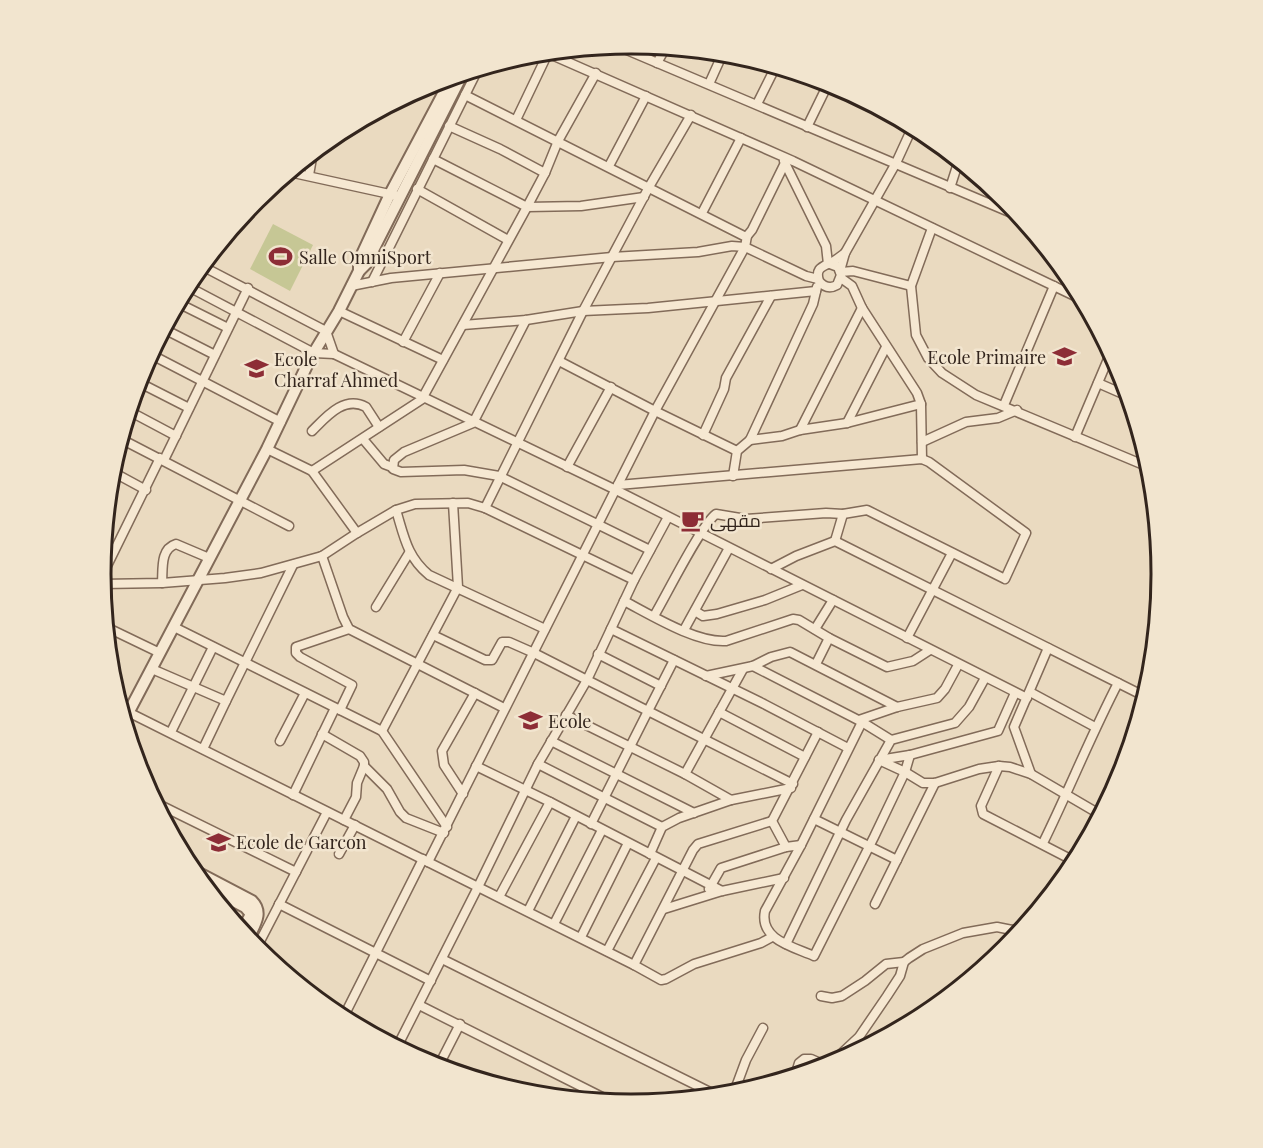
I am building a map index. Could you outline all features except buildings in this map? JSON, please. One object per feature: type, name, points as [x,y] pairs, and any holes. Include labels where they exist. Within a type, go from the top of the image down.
[{"type":"street","points":[[636,54],[1002,209]]},
{"type":"street","points":[[657,63],[662,55]]},
{"type":"street","points":[[560,59],[741,138],[784,161],[873,200],[1069,293]]},
{"type":"street","points":[[516,120],[542,62]]},
{"type":"street","points":[[709,84],[719,62]]},
{"type":"street","points":[[312,471],[423,397],[527,207],[545,173],[558,141],[596,73]]},
{"type":"street","points":[[757,104],[772,74]]},
{"type":"street","points":[[372,282],[473,79]]},
{"type":"street","points":[[129,708],[152,669],[267,449],[314,353],[359,271],[366,264],[395,195],[456,85]]},
{"type":"street","points":[[416,156],[444,90]]},
{"type":"street","points":[[807,127],[824,92]]},
{"type":"street","points":[[465,94],[747,236]]},
{"type":"street","points":[[609,166],[646,96]]},
{"type":"street","points":[[485,508],[583,311],[649,187],[691,115]]},
{"type":"street","points":[[449,126],[545,173]]},
{"type":"street","points":[[351,286],[440,273],[612,257],[698,252],[732,246],[745,247],[818,280],[825,287],[830,287],[837,285],[845,253],[896,163],[909,135]]},
{"type":"street","points":[[702,213],[741,138]]},
{"type":"street","points":[[433,159],[527,207],[580,206],[644,197]]},
{"type":"street","points":[[348,1009],[425,861],[445,830],[504,708],[655,411],[745,247],[747,236],[752,230],[784,161]]},
{"type":"street","points":[[784,161],[826,246],[829,264]]},
{"type":"street","points":[[309,175],[311,165]]},
{"type":"street","points":[[950,188],[956,168]]},
{"type":"street","points":[[300,174],[395,195]]},
{"type":"street","points":[[417,189],[508,240]]},
{"type":"street","points":[[932,228],[911,286],[916,335],[928,358],[942,373],[976,395],[1017,410],[1140,463]]},
{"type":"street","points":[[733,476],[737,451],[750,440],[813,304],[819,269],[845,253]]},
{"type":"street","points":[[829,264],[834,264],[852,286],[862,308],[886,347],[909,378],[921,404],[922,459]]},
{"type":"street","points":[[210,270],[326,331],[334,354]]},
{"type":"street","points":[[841,274],[853,271],[911,286]]},
{"type":"street","points":[[403,342],[440,273]]},
{"type":"street","points":[[1004,405],[1054,286]]},
{"type":"street","points":[[813,304],[830,287]]},
{"type":"street","points":[[112,556],[176,436],[248,288]]},
{"type":"street","points":[[196,290],[314,353],[334,354],[473,423],[617,488],[668,517],[958,665],[1015,693],[1028,695],[1095,727]]},
{"type":"street","points":[[463,325],[526,320],[583,311],[715,302],[816,291]]},
{"type":"street","points":[[703,435],[724,389],[726,378],[771,296]]},
{"type":"street","points":[[186,307],[228,328]]},
{"type":"street","points":[[800,430],[862,308]]},
{"type":"street","points":[[339,311],[442,360]]},
{"type":"street","points":[[392,467],[394,460],[404,452],[473,423],[526,320]]},
{"type":"street","points":[[171,333],[215,355]]},
{"type":"street","points":[[847,423],[886,347]]},
{"type":"street","points":[[159,358],[281,422]]},
{"type":"street","points":[[559,361],[737,451]]},
{"type":"street","points":[[1075,437],[1106,363]]},
{"type":"street","points":[[1098,383],[1118,392]]},
{"type":"street","points":[[147,386],[189,408]]},
{"type":"street","points":[[567,467],[611,387]]},
{"type":"street","points":[[312,431],[339,406],[354,404],[366,407],[379,428]]},
{"type":"street","points":[[750,440],[847,423],[921,404]]},
{"type":"street","points":[[921,442],[966,422],[998,418],[1017,410]]},
{"type":"street","points":[[137,415],[176,436]]},
{"type":"street","points":[[363,439],[384,464],[395,471],[464,470],[500,476],[650,550]]},
{"type":"street","points":[[128,443],[289,526]]},
{"type":"street","points":[[267,449],[312,471],[357,532]]},
{"type":"street","points":[[617,488],[922,459],[1026,533],[1005,579],[867,510],[843,514],[826,513],[746,519],[716,514],[654,616]]},
{"type":"street","points":[[121,476],[146,490]]},
{"type":"street","points":[[382,731],[458,587],[453,502]]},
{"type":"street","points":[[112,584],[162,583],[245,576],[293,565],[322,556],[357,532],[396,510],[415,504],[453,502],[485,508],[634,580]]},
{"type":"street","points":[[396,510],[409,553],[429,575],[545,629]]},
{"type":"street","points":[[836,541],[843,514]]},
{"type":"street","points":[[401,1039],[525,789],[550,741],[587,680],[634,580],[668,517]]},
{"type":"street","points":[[771,569],[796,556],[836,541],[1138,693]]},
{"type":"street","points":[[162,583],[164,555],[170,546],[176,544],[209,558]]},
{"type":"street","points":[[684,630],[729,548]]},
{"type":"street","points":[[376,607],[409,553]]},
{"type":"street","points":[[907,638],[952,553]]},
{"type":"street","points":[[322,556],[349,628],[504,708]]},
{"type":"street","points":[[203,749],[293,565]]},
{"type":"street","points":[[695,611],[703,616],[717,614],[780,595],[802,585]]},
{"type":"street","points":[[815,629],[832,600]]},
{"type":"street","points":[[624,601],[697,637],[716,642],[799,620],[887,667],[913,661],[930,650]]},
{"type":"street","points":[[174,627],[382,731],[445,830]]},
{"type":"street","points":[[293,795],[322,734],[352,685],[300,657],[296,653],[296,647],[349,628]]},
{"type":"street","points":[[611,629],[848,748]]},
{"type":"street","points":[[115,631],[160,653]]},
{"type":"street","points":[[433,635],[485,660],[492,660],[502,642],[509,642],[534,652],[705,738],[790,784]]},
{"type":"street","points":[[816,664],[829,638]]},
{"type":"street","points":[[171,732],[213,647]]},
{"type":"street","points":[[1030,774],[1014,727],[1048,648]]},
{"type":"street","points":[[706,676],[743,669],[790,652],[897,707]]},
{"type":"street","points":[[598,654],[661,686]]},
{"type":"street","points":[[591,824],[674,660]]},
{"type":"street","points":[[910,755],[905,772],[814,956],[772,937],[763,917],[765,911],[814,819],[860,721],[897,707],[937,699],[958,665]]},
{"type":"street","points":[[753,666],[860,721],[891,740]]},
{"type":"street","points":[[152,669],[226,701]]},
{"type":"street","points":[[686,774],[743,669]]},
{"type":"street","points":[[786,944],[841,832],[891,740],[955,723],[969,707],[985,678]]},
{"type":"street","points":[[1042,843],[1066,795],[1095,727],[1118,683]]},
{"type":"street","points":[[280,741],[305,693]]},
{"type":"street","points":[[463,794],[444,765],[442,750],[475,693]]},
{"type":"street","points":[[998,731],[1015,693]]},
{"type":"street","points":[[719,712],[805,757]]},
{"type":"street","points":[[566,715],[686,774],[731,800]]},
{"type":"street","points":[[131,716],[171,732],[581,937],[661,980],[694,964],[744,949],[772,937]]},
{"type":"street","points":[[879,760],[910,755],[1014,727]]},
{"type":"street","points":[[634,965],[693,850],[698,844],[772,820],[818,732]]},
{"type":"street","points":[[322,734],[360,756],[364,766],[387,789],[406,818],[445,830]]},
{"type":"street","points":[[550,741],[694,813]]},
{"type":"street","points":[[879,760],[905,772],[919,782],[935,783],[958,775],[999,766],[1010,767],[1030,774],[1094,811]]},
{"type":"street","points":[[538,765],[662,827]]},
{"type":"street","points":[[344,820],[356,797],[357,783],[364,766]]},
{"type":"street","points":[[476,766],[722,891]]},
{"type":"street","points":[[999,766],[981,806],[982,812],[986,817],[1068,857]]},
{"type":"street","points":[[875,904],[935,783]]},
{"type":"street","points":[[607,951],[653,856],[662,827],[731,800],[790,784]]},
{"type":"street","points":[[499,897],[550,802]]},
{"type":"street","points":[[167,807],[296,872]]},
{"type":"street","points":[[261,939],[327,812]]},
{"type":"street","points":[[528,911],[576,816]]},
{"type":"street","points":[[814,819],[897,860]]},
{"type":"street","points":[[772,820],[786,847]]},
{"type":"street","points":[[339,854],[355,825]]},
{"type":"street","points":[[554,924],[602,830]]},
{"type":"street","points":[[581,937],[628,843]]},
{"type":"street","points":[[706,896],[721,868],[786,847],[801,845]]},
{"type":"street","points":[[664,909],[722,891],[784,878]]},
{"type":"street","points":[[211,879],[252,901],[259,910],[247,924]]},
{"type":"street","points":[[223,895],[255,914]]},
{"type":"street","points":[[279,904],[431,981]]},
{"type":"street","points":[[251,928],[255,914]]},
{"type":"street","points":[[821,996],[831,998],[842,996],[886,964],[904,962],[923,949],[963,933],[997,927],[1010,930]]},
{"type":"street","points":[[442,958],[704,1089]]},
{"type":"street","points":[[850,1045],[859,1037],[900,976],[904,962]]},
{"type":"street","points":[[419,1005],[589,1092]]},
{"type":"street","points":[[443,1058],[460,1024]]},
{"type":"street","points":[[737,1083],[746,1060],[764,1028]]},
{"type":"street","points":[[798,1066],[804,1059],[814,1060]]},
{"type":"green space","name":"Salle OmniSport","points":[[273,224],[313,245],[290,291],[250,269]]},
{"type":"place","name":"Salle OmniSport","points":[[281,257]]},
{"type":"place","name":"Ecole Primaire","points":[[1064,357]]},
{"type":"place","name":"Ecole Charraf Ahmed","points":[[256,369]]},
{"type":"place","name":"مقهى","points":[[692,520]]},
{"type":"place","name":"Ecole","points":[[530,721]]},
{"type":"place","name":"Ecole de Garcon","points":[[218,842]]}]
